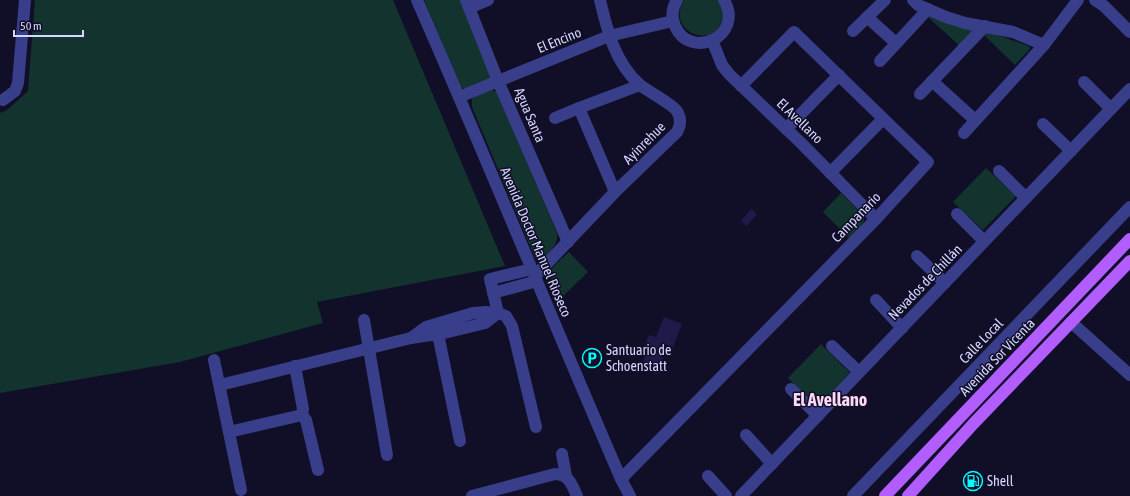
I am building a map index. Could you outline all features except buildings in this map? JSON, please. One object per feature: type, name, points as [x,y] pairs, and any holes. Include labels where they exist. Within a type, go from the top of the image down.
[{"type":"main road","name":"Avenida Sor Vicenta","points":[[885,496],[1130,239]]},
{"type":"main road","name":"Avenida Sor Vicenta","points":[[908,496],[974,423],[1130,261]]},
{"type":"street","points":[[1,98],[15,91],[18,82],[25,0]]},
{"type":"street","name":"Avenida Doctor Manuel Rioseco","points":[[417,0],[460,97],[560,338],[621,479],[630,496]]},
{"type":"street","points":[[468,4],[488,0]]},
{"type":"street","name":"Ayinrehue","points":[[535,275],[615,192],[677,132],[679,128],[680,119],[677,111],[640,85],[629,74],[618,56],[609,36],[600,0]]},
{"type":"street","points":[[677,0],[672,13],[673,21],[677,30],[682,36],[690,41],[699,43],[708,42],[717,38],[724,31],[728,22],[728,2]]},
{"type":"street","points":[[853,31],[885,0]]},
{"type":"street","points":[[912,0],[918,5],[965,23],[1014,32],[1044,45]]},
{"type":"street","points":[[964,133],[1044,45],[1078,0]]},
{"type":"street","points":[[1095,0],[1104,6],[1130,32]]},
{"type":"street","name":"Agua Santa","points":[[468,4],[498,81],[568,242]]},
{"type":"street","points":[[880,61],[928,9]]},
{"type":"street","points":[[867,17],[896,43]]},
{"type":"street","name":"El Encino","points":[[460,97],[609,36],[673,21]]},
{"type":"street","points":[[920,94],[985,26]]},
{"type":"street","name":"Campanario","points":[[621,479],[876,219],[928,162],[794,32],[741,86]]},
{"type":"street","name":"El Avellano","points":[[712,40],[722,65],[729,74],[876,219]]},
{"type":"street","points":[[786,129],[839,75]]},
{"type":"street","points":[[932,81],[975,120]]},
{"type":"street","points":[[1084,82],[1111,109]]},
{"type":"street","points":[[555,118],[640,85]]},
{"type":"street","name":"Nevados de Chillán","points":[[741,496],[1130,89]]},
{"type":"street","points":[[579,108],[615,192]]},
{"type":"street","points":[[830,173],[884,119]]},
{"type":"street","points":[[1043,124],[1071,152]]},
{"type":"street","points":[[999,171],[1026,198]]},
{"type":"street","name":"Calle Local","points":[[853,496],[1130,207]]},
{"type":"street","points":[[957,214],[984,241]]},
{"type":"street","points":[[917,256],[944,284]]},
{"type":"street","points":[[498,314],[490,279],[535,275]]},
{"type":"street","points":[[876,300],[902,328]]},
{"type":"street","points":[[411,338],[426,327],[473,314],[486,312],[506,316],[512,326],[536,427]]},
{"type":"street","points":[[220,384],[411,338],[438,334],[485,323],[498,314]]},
{"type":"street","points":[[364,320],[388,455]]},
{"type":"street","points":[[1072,322],[1130,375]]},
{"type":"street","points":[[438,334],[460,441]]},
{"type":"street","points":[[832,346],[859,372]]},
{"type":"street","points":[[214,360],[241,490]]},
{"type":"street","points":[[295,366],[303,409],[302,415],[306,420],[318,470]]},
{"type":"street","points":[[790,389],[818,416]]},
{"type":"street","points":[[229,432],[302,415]]},
{"type":"street","points":[[746,435],[772,464]]},
{"type":"street","points":[[562,454],[566,476],[570,480],[577,496]]},
{"type":"street","points":[[472,496],[556,474],[566,476]]},
{"type":"street","points":[[708,476],[726,496]]},
{"type":"green space","points":[[35,0],[393,0],[505,266],[317,302],[323,323],[180,362],[0,393],[0,113],[7,110],[28,91]]},
{"type":"green space","points":[[424,0],[460,0],[490,74],[490,79],[464,89],[461,87]]},
{"type":"green space","points":[[684,0],[718,0],[722,7],[723,15],[717,29],[710,34],[701,35],[692,33],[685,28],[681,21],[680,11]]},
{"type":"green space","points":[[930,15],[974,30],[961,47],[928,17]]},
{"type":"green space","points":[[986,33],[992,33],[1029,46],[1030,49],[1015,65],[984,35]]},
{"type":"green space","points":[[492,90],[497,92],[557,233],[557,240],[552,250],[544,260],[535,258],[472,107],[473,97]]},
{"type":"green space","points":[[986,168],[1016,196],[983,230],[953,202]]},
{"type":"green space","points":[[841,193],[864,216],[862,226],[850,239],[823,212]]},
{"type":"green space","points":[[569,252],[588,272],[561,298],[552,282],[550,273],[556,264]]},
{"type":"green space","points":[[821,344],[850,373],[818,407],[788,378]]},
{"type":"place","name":"Santuario de Schoenstatt","points":[[592,358]]},
{"type":"place","name":"Shell","points":[[973,481]]},
{"type":"district","name":"El Avellano","points":[[830,399]]}]
